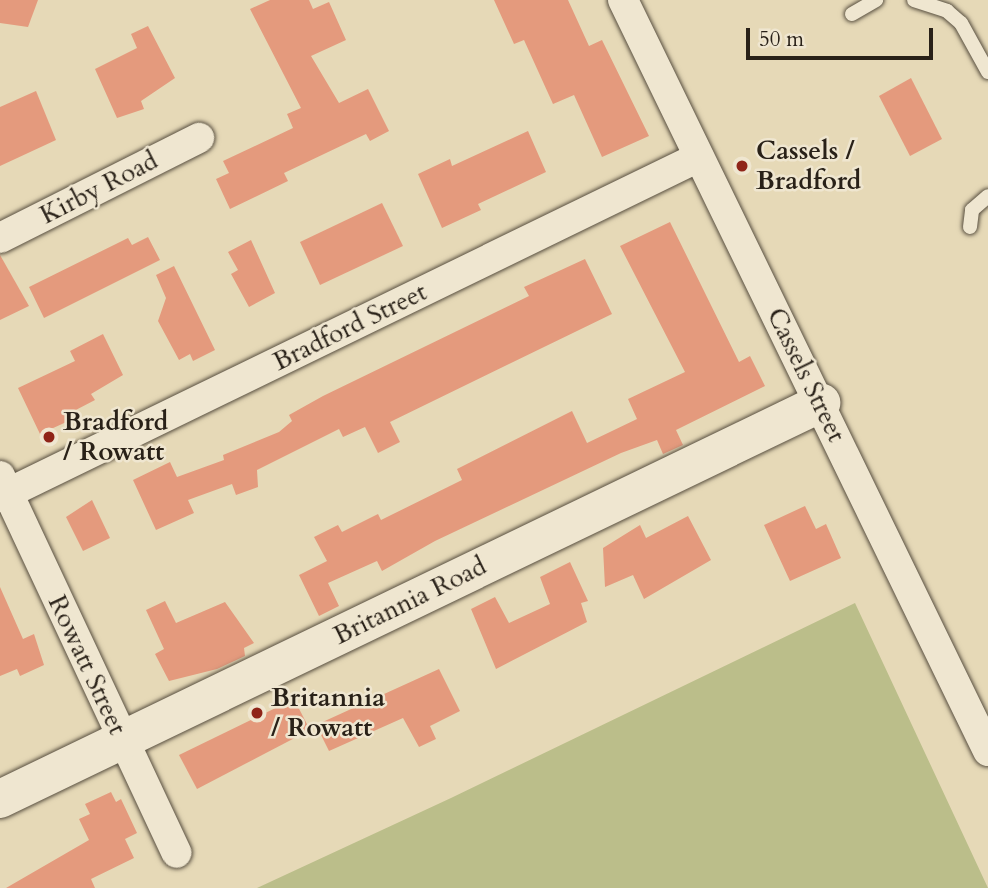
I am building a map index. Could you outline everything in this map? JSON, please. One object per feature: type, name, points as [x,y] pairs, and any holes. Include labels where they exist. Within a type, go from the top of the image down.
[{"type":"street","name":"Cassels Street","points":[[623,0],[988,751]]},
{"type":"street","name":"Kirby Road","points":[[0,237],[199,138]]},
{"type":"street","name":"Bradford Street","points":[[3,489],[699,157]]},
{"type":"street","name":"Britannia Road","points":[[0,799],[821,403]]},
{"type":"street","name":"Rowatt Street","points":[[3,489],[177,853]]},
{"type":"lane","points":[[852,14],[876,0]]},
{"type":"lane","points":[[914,0],[947,11],[961,23],[988,72]]},
{"type":"lane","points":[[970,227],[972,210],[988,196]]},
{"type":"green space","points":[[855,603],[988,888],[257,888],[451,798]]},
{"type":"building","points":[[0,0],[38,0],[28,27],[0,23]]},
{"type":"building","points":[[270,0],[309,0],[313,9],[329,2],[346,40],[311,56],[339,103],[368,89],[389,131],[370,141],[366,134],[284,173],[288,181],[230,209],[216,179],[229,173],[223,161],[293,128],[287,114],[301,108],[250,9]]},
{"type":"building","points":[[494,0],[568,0],[589,46],[602,40],[649,136],[602,157],[574,95],[553,104],[524,40],[514,44]]},
{"type":"building","points":[[148,26],[175,78],[141,101],[144,109],[117,118],[95,69],[137,48],[131,34]]},
{"type":"building","points":[[911,78],[942,139],[910,156],[879,96]]},
{"type":"building","points":[[36,91],[56,140],[0,166],[0,107]]},
{"type":"building","points":[[528,131],[546,172],[478,204],[481,210],[442,228],[418,174],[450,159],[452,166]]},
{"type":"building","points":[[382,203],[403,246],[320,285],[300,242]]},
{"type":"building","points":[[670,222],[739,362],[750,356],[765,386],[676,430],[683,445],[663,454],[657,440],[621,453],[435,541],[382,571],[377,561],[328,583],[339,606],[319,616],[299,575],[327,561],[314,537],[338,525],[342,532],[378,514],[381,520],[462,480],[457,469],[572,411],[587,443],[637,419],[628,399],[685,372],[620,246]]},
{"type":"building","points":[[148,237],[160,260],[44,318],[29,287],[128,238],[132,245]]},
{"type":"building","points":[[251,240],[275,293],[249,307],[231,274],[238,270],[228,252]]},
{"type":"building","points":[[0,255],[29,306],[0,320]]},
{"type":"building","points":[[585,259],[612,314],[390,422],[400,442],[378,453],[365,427],[343,437],[339,429],[257,470],[258,487],[236,495],[232,484],[188,500],[194,513],[156,530],[133,480],[170,462],[177,477],[224,460],[223,455],[279,432],[292,421],[289,415],[323,396],[529,296],[524,287]]},
{"type":"building","points":[[174,266],[215,350],[193,361],[190,354],[179,360],[158,321],[166,298],[156,275]]},
{"type":"building","points":[[103,334],[123,375],[91,394],[95,400],[70,413],[73,419],[40,434],[18,388],[75,361],[70,351]]},
{"type":"building","points":[[92,500],[110,538],[83,551],[66,517]]},
{"type":"building","points":[[805,506],[816,529],[826,524],[841,558],[790,581],[764,525]]},
{"type":"building","points":[[688,516],[711,560],[644,599],[633,575],[605,587],[603,548],[640,525],[646,538]]},
{"type":"building","points":[[570,562],[588,601],[581,603],[587,622],[496,669],[471,609],[495,597],[509,623],[550,604],[540,577]]},
{"type":"building","points":[[0,587],[23,639],[34,634],[44,665],[20,676],[17,669],[0,676]]},
{"type":"building","points":[[165,601],[176,623],[225,602],[254,643],[244,648],[245,656],[217,669],[169,681],[155,654],[164,649],[146,610]]},
{"type":"building","points":[[439,669],[460,711],[430,726],[436,739],[419,747],[403,718],[329,751],[316,725]]},
{"type":"building","points":[[294,699],[310,730],[197,789],[179,755]]},
{"type":"building","points":[[111,792],[116,802],[121,799],[137,833],[125,839],[134,858],[91,879],[95,888],[6,888],[89,840],[79,819],[90,814],[85,804]]},
{"type":"place","name":"Cassels / Bradford","points":[[742,166]]},
{"type":"place","name":"Bradford / Rowatt","points":[[49,437]]},
{"type":"place","name":"Britannia / Rowatt","points":[[257,713]]}]
